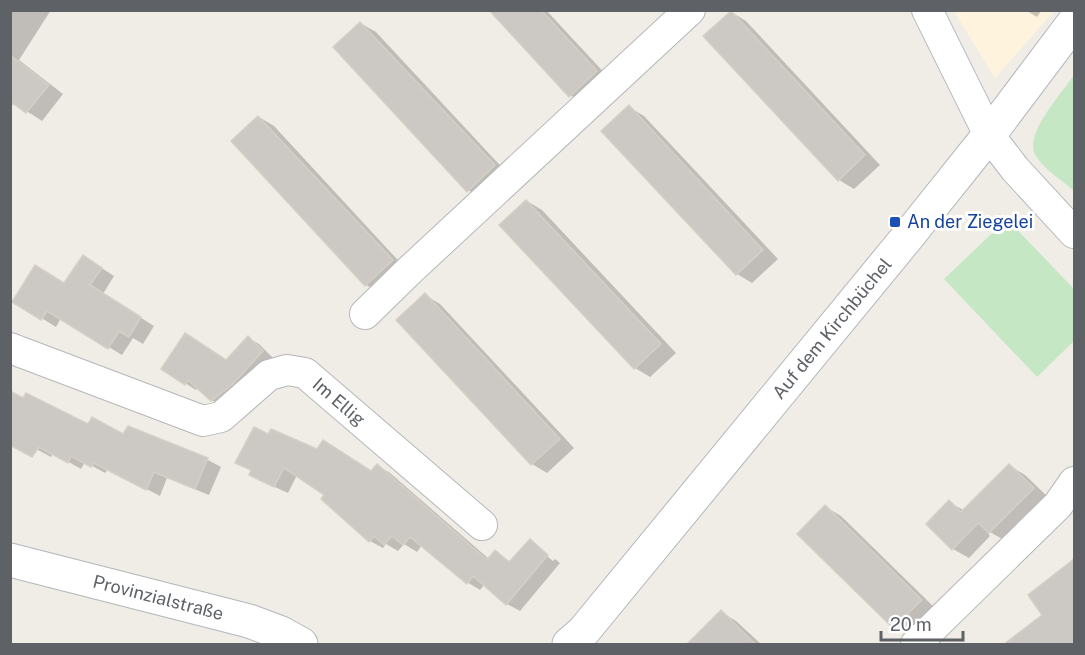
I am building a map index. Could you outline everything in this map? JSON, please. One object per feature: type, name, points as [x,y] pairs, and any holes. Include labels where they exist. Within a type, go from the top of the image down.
[{"type":"street","points":[[365,315],[409,271],[690,10]]},
{"type":"street","points":[[927,10],[989,135],[1015,169],[1074,233]]},
{"type":"street","name":"Auf dem Kirchbüchel","points":[[576,640],[989,135],[1074,22]]},
{"type":"street","name":"Im Ellig","points":[[10,348],[203,420],[221,417],[269,375],[287,370],[305,374],[482,525]]},
{"type":"street","points":[[916,645],[1058,505],[1074,484]]},
{"type":"street","name":"Provinzialstraße","points":[[10,560],[249,621],[281,633],[302,645]]},
{"type":"shaded area","points":[[954,11],[1054,11],[995,78]]},
{"type":"green space","points":[[1074,75],[1074,191],[1044,166],[1033,148],[1034,137],[1045,115]]},
{"type":"green space","points":[[1007,219],[1074,289],[1074,341],[1037,377],[944,279]]},
{"type":"building","points":[[489,10],[541,10],[597,71],[569,97]]},
{"type":"building","points":[[731,11],[865,155],[838,181],[703,36]]},
{"type":"building","points":[[360,22],[495,165],[467,192],[333,47]]},
{"type":"building","points":[[10,55],[49,85],[26,113],[10,101]]},
{"type":"building","points":[[629,105],[763,250],[736,275],[601,131]]},
{"type":"building","points":[[258,116],[393,260],[365,286],[231,141]]},
{"type":"building","points":[[526,200],[661,344],[634,369],[499,225]]},
{"type":"building","points":[[83,255],[102,268],[90,285],[141,317],[129,337],[119,331],[108,349],[47,311],[41,320],[12,302],[35,265],[64,283]]},
{"type":"building","points":[[425,293],[560,439],[531,465],[396,320]]},
{"type":"building","points":[[185,333],[226,360],[248,336],[263,351],[233,384],[211,401],[188,380],[185,385],[161,369]]},
{"type":"building","points":[[10,391],[23,398],[26,393],[88,424],[92,417],[123,434],[128,426],[208,458],[195,489],[154,472],[146,490],[94,463],[91,467],[71,456],[68,463],[39,447],[32,457],[10,445]]},
{"type":"building","points":[[254,427],[268,434],[271,429],[317,449],[323,440],[371,471],[377,464],[487,560],[495,550],[509,562],[530,539],[548,555],[506,605],[473,576],[467,584],[410,537],[403,545],[392,536],[384,545],[374,536],[369,542],[321,499],[324,495],[284,468],[274,487],[249,475],[251,470],[235,463]]},
{"type":"building","points":[[1009,464],[1034,488],[989,533],[978,523],[952,550],[926,524],[949,500],[961,512]]},
{"type":"building","points":[[825,505],[922,600],[893,628],[797,534]]},
{"type":"building","points":[[1074,559],[1074,645],[1003,645],[1042,615],[1028,595]]},
{"type":"building","points":[[721,610],[756,645],[686,645]]},
{"type":"place","name":"An der Ziegelei","points":[[895,222]]}]
